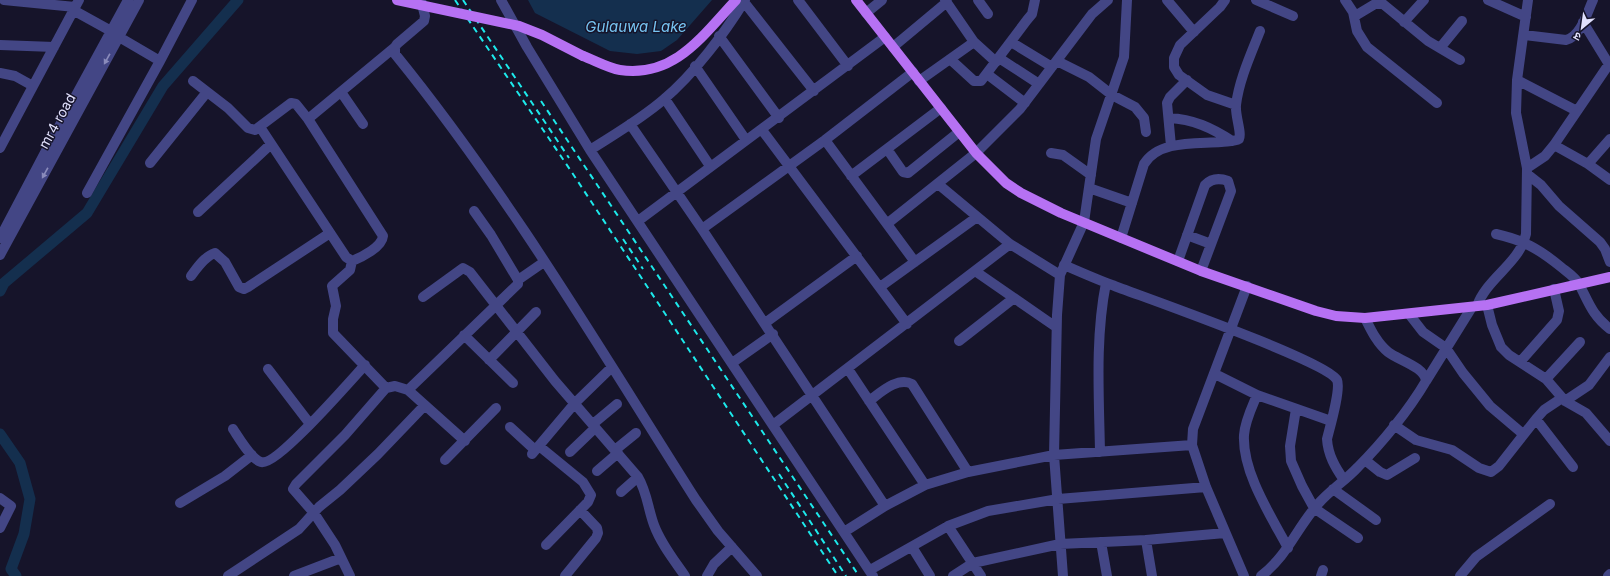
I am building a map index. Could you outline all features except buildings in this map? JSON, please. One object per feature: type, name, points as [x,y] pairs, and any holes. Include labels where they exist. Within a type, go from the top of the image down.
[{"type":"main road","points":[[397,0],[519,26],[542,35],[583,56],[619,70],[645,71],[678,58],[694,46],[742,1]]},
{"type":"main road","points":[[856,0],[976,154],[1006,183],[1020,193],[1084,222],[1201,271],[1316,311],[1336,316],[1365,318],[1479,306],[1610,277]]},
{"type":"street","points":[[4,0],[76,6],[115,34],[160,61]]},
{"type":"street","name":"mr4 road","points":[[0,255],[115,34],[128,0]]},
{"type":"street","name":"mr4 road","points":[[0,238],[50,143],[115,34],[139,0]]},
{"type":"street","points":[[87,193],[192,0]]},
{"type":"street","points":[[308,119],[424,21],[425,16],[421,0]]},
{"type":"street","points":[[501,0],[527,47],[590,150],[871,573],[948,526],[988,511],[1058,499],[1206,487]]},
{"type":"street","points":[[798,0],[848,66]]},
{"type":"street","points":[[866,13],[882,0]]},
{"type":"street","points":[[978,0],[988,14]]},
{"type":"street","points":[[950,59],[974,81],[981,81],[1032,14],[1035,0]]},
{"type":"street","points":[[888,223],[976,154],[1025,103],[1092,14],[1108,0]]},
{"type":"street","points":[[1063,576],[1054,455],[1056,327],[1062,270],[1084,222],[1100,123],[1112,95],[1124,57],[1127,0]]},
{"type":"street","points":[[1167,0],[1194,32]]},
{"type":"street","points":[[1225,0],[1220,7],[1180,45],[1174,58],[1175,70],[1214,98],[1236,105]]},
{"type":"street","points":[[1256,0],[1293,16]]},
{"type":"street","points":[[1344,0],[1355,16],[1357,31],[1367,47],[1437,103]]},
{"type":"street","points":[[1404,22],[1424,0]]},
{"type":"street","points":[[1488,0],[1526,17]]},
{"type":"street","points":[[1261,576],[1276,564],[1314,508],[1365,460],[1394,425],[1426,381],[1446,348],[1479,306],[1482,294],[1524,242],[1527,213],[1527,171],[1516,113],[1517,80],[1528,0]]},
{"type":"street","points":[[1524,35],[1566,40],[1573,37],[1583,22],[1593,0]]},
{"type":"street","points":[[590,150],[665,99],[695,66],[719,36],[742,1],[814,91]]},
{"type":"street","points":[[893,47],[946,1],[974,42],[998,60],[1039,84]]},
{"type":"street","points":[[1355,16],[1379,3],[1440,48],[1460,60]]},
{"type":"street","points":[[0,148],[76,6]]},
{"type":"street","points":[[1440,48],[1462,21]]},
{"type":"street","points":[[1527,171],[1545,156],[1554,145],[1609,65],[1595,39],[1583,22]]},
{"type":"street","points":[[1121,238],[1144,164],[1149,156],[1155,151],[1172,146],[1232,141],[1239,139],[1240,136],[1236,118],[1236,105],[1251,54],[1260,31]]},
{"type":"street","points":[[719,36],[779,118]]},
{"type":"street","points":[[638,221],[710,166],[779,118],[885,37]]},
{"type":"street","points":[[919,81],[974,42]]},
{"type":"street","points":[[1011,42],[1054,64],[1089,77],[1112,95],[1135,107],[1141,112],[1144,118],[1146,132]]},
{"type":"street","points":[[0,45],[54,47]]},
{"type":"street","points":[[395,46],[395,54],[470,152],[544,262],[696,500],[732,547],[757,576]]},
{"type":"street","points":[[695,66],[746,140]]},
{"type":"street","points":[[702,229],[789,164],[825,140],[913,72]]},
{"type":"street","points":[[0,73],[15,76],[33,86]]},
{"type":"street","points":[[987,74],[1025,103]]},
{"type":"street","points":[[1172,146],[1167,103],[1170,97],[1187,80]]},
{"type":"street","points":[[1517,80],[1577,111]]},
{"type":"street","points":[[192,81],[228,108],[251,130],[260,127],[290,103],[296,104],[308,119],[383,236],[381,242],[377,246],[352,261],[350,270],[332,286],[336,306],[333,319],[333,333],[386,388]]},
{"type":"street","points":[[150,163],[207,92]]},
{"type":"street","points":[[341,92],[363,124]]},
{"type":"street","points":[[665,99],[710,166]]},
{"type":"street","points":[[851,176],[941,108]]},
{"type":"street","points":[[1169,118],[1183,119],[1208,127],[1232,141]]},
{"type":"street","points":[[630,124],[773,334],[885,506]]},
{"type":"street","points":[[260,127],[346,257],[352,261]]},
{"type":"street","points":[[762,130],[789,164],[907,324]]},
{"type":"street","points":[[887,149],[903,172],[908,173],[959,132]]},
{"type":"street","points":[[1588,164],[1610,139]]},
{"type":"street","points":[[825,140],[888,223],[915,262]]},
{"type":"street","points":[[198,212],[271,144]]},
{"type":"street","points":[[1554,145],[1588,164],[1610,180]]},
{"type":"street","points":[[1051,153],[1063,155],[1091,175]]},
{"type":"street","points":[[1527,171],[1559,206],[1600,242],[1606,249],[1610,262]]},
{"type":"street","points":[[1178,261],[1205,185],[1213,180],[1223,179],[1228,181],[1231,186],[1231,191],[1201,271]]},
{"type":"street","points":[[938,184],[1010,244],[1062,270],[1106,283],[1231,330],[1306,360],[1334,376],[1338,386],[1327,439],[1328,447],[1336,468],[1344,480]]},
{"type":"street","points":[[1089,188],[1132,203]]},
{"type":"street","points":[[408,390],[496,304],[517,286],[518,280],[474,211]]},
{"type":"street","points":[[880,287],[977,217]]},
{"type":"street","points":[[191,276],[211,254],[215,253],[225,262],[239,287],[244,289],[330,233]]},
{"type":"street","points":[[1496,234],[1524,242],[1543,252],[1572,276],[1579,284],[1590,308],[1610,329]]},
{"type":"street","points":[[1187,235],[1211,244]]},
{"type":"street","points":[[773,425],[814,396],[1010,244]]},
{"type":"street","points":[[765,323],[857,256]]},
{"type":"street","points":[[518,280],[544,262]]},
{"type":"street","points":[[423,297],[463,268],[470,272],[574,404],[638,477],[645,491],[655,527],[663,544],[685,576]]},
{"type":"street","points":[[975,271],[1056,327]]},
{"type":"street","points":[[1100,452],[1100,331],[1102,302],[1106,283]]},
{"type":"street","points":[[1241,576],[1206,487],[1192,445],[1193,430],[1247,286]]},
{"type":"street","points":[[1520,362],[1557,320],[1559,311],[1554,289]]},
{"type":"street","points":[[959,341],[1014,298]]},
{"type":"street","points":[[1479,306],[1492,325],[1501,347],[1520,362],[1546,379],[1564,400],[1586,413],[1610,441]]},
{"type":"street","points":[[489,360],[536,312]]},
{"type":"street","points":[[1409,314],[1423,332],[1446,348],[1486,402],[1523,434]]},
{"type":"street","points":[[1365,318],[1375,336],[1388,352],[1419,369],[1424,373],[1426,381]]},
{"type":"street","points":[[732,363],[773,334]]},
{"type":"street","points":[[464,335],[513,383]]},
{"type":"street","points":[[1546,379],[1580,342]]},
{"type":"street","points":[[1394,425],[1416,440],[1452,450],[1487,472],[1495,470],[1544,410],[1589,385],[1610,357]]},
{"type":"street","points":[[233,430],[259,462],[269,461],[310,424],[365,365]]},
{"type":"street","points":[[535,450],[574,404],[612,368]]},
{"type":"street","points":[[268,369],[310,424]]},
{"type":"street","points":[[848,369],[925,485]]},
{"type":"street","points":[[1215,374],[1257,395],[1331,421]]},
{"type":"street","points":[[869,401],[897,383],[908,381],[912,384],[968,472]]},
{"type":"street","points":[[350,576],[314,513],[294,492],[294,487],[345,435],[386,388],[395,386],[408,390],[465,440]]},
{"type":"street","points":[[1257,395],[1246,422],[1244,449],[1260,495],[1288,548]]},
{"type":"street","points":[[570,452],[616,404]]},
{"type":"street","points":[[228,576],[299,529],[314,513],[378,454],[425,406]]},
{"type":"street","points":[[445,460],[496,408]]},
{"type":"street","points":[[1296,409],[1290,446],[1291,460],[1314,508],[1358,538]]},
{"type":"street","points":[[1536,419],[1573,467]]},
{"type":"street","points":[[510,427],[535,450],[583,482],[589,490],[590,499],[546,545]]},
{"type":"street","points":[[597,471],[636,433]]},
{"type":"street","points":[[844,532],[885,506],[925,485],[968,472],[1054,455],[1192,445]]},
{"type":"street","points":[[180,503],[225,476],[252,455]]},
{"type":"street","points":[[1365,460],[1380,472],[1387,475],[1415,458]]},
{"type":"street","points":[[621,492],[638,477]]},
{"type":"street","points":[[1333,489],[1376,520]]},
{"type":"street","points":[[0,498],[11,506],[0,528]]},
{"type":"street","points":[[1460,576],[1476,556],[1550,504]]},
{"type":"street","points":[[565,576],[596,538],[598,532],[580,510]]},
{"type":"street","points":[[948,526],[981,576]]},
{"type":"street","points":[[953,576],[973,563],[1060,544],[1146,540],[1225,533]]},
{"type":"street","points":[[1146,540],[1152,576]]},
{"type":"street","points":[[1101,542],[1107,576]]},
{"type":"street","points":[[707,576],[714,564],[732,547]]},
{"type":"street","points":[[912,547],[930,576]]},
{"type":"street","points":[[294,576],[341,558]]},
{"type":"water","name":"Gulauwa Lake","points":[[528,0],[712,0],[677,40],[661,51],[637,54],[610,51],[535,13]]},
{"type":"waterway","points":[[0,291],[4,283],[87,213],[163,86],[238,0]]},
{"type":"waterway","points":[[0,434],[20,463],[30,499],[24,534],[11,569],[16,576]]},
{"type":"railway","points":[[455,0],[571,171],[838,576]]},
{"type":"railway","points":[[463,0],[569,158]]},
{"type":"railway","points":[[541,101],[859,576]]},
{"type":"railway","points":[[623,239],[643,269]]},
{"type":"railway","points":[[779,474],[846,576]]}]
